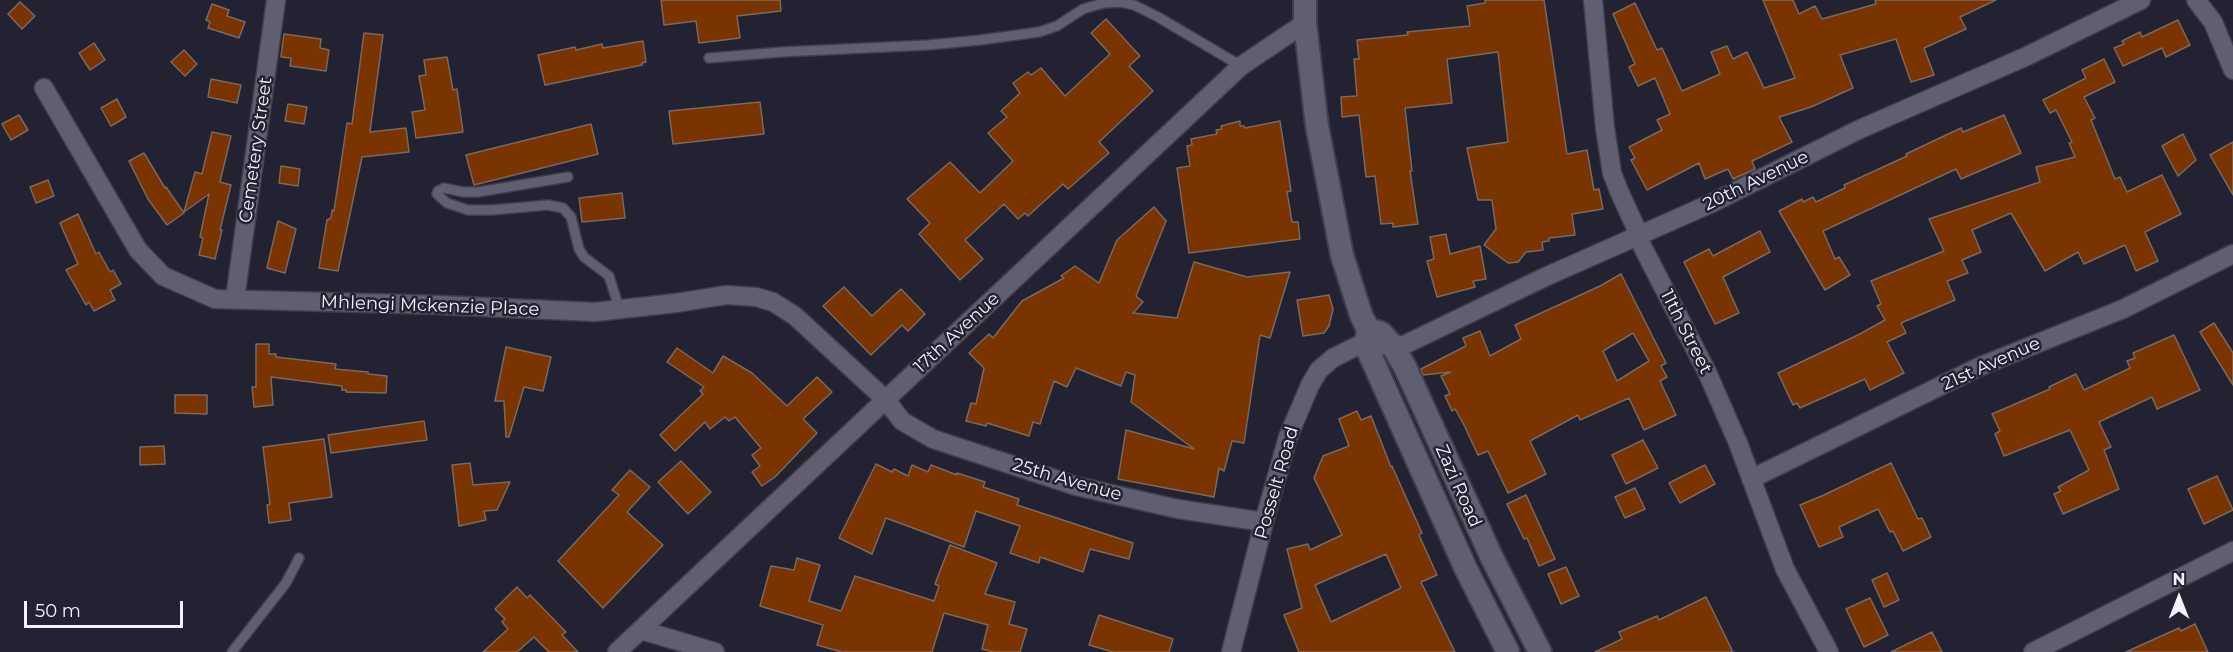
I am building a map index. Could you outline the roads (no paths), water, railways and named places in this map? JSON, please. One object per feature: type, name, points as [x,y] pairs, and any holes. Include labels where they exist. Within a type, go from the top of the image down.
[{"type":"street","name":"Cemetery Street","points":[[235,299],[276,0]]},
{"type":"street","name":"Zazi Road","points":[[1305,0],[1305,23],[1317,126],[1334,220],[1351,287],[1367,338],[1466,569],[1509,652]]},
{"type":"street","name":"11th Street","points":[[1593,0],[1612,173],[1638,238],[1707,372],[1785,569],[1829,652]]},
{"type":"street","name":"20th Avenue","points":[[1393,346],[1404,345],[1536,282],[1638,238],[1858,130],[2025,57],[2141,0]]},
{"type":"street","points":[[2196,0],[2213,22],[2233,70]]},
{"type":"street","name":"17th Avenue","points":[[616,652],[1241,66],[1305,23]]},
{"type":"street","name":"Mhlengi Mckenzie Place","points":[[44,88],[138,250],[163,276],[215,299],[429,304],[595,312],[620,311],[726,295],[756,297],[773,302],[795,316],[886,400]]},
{"type":"street","name":"21st Avenue","points":[[1751,479],[1981,366],[2123,309],[2233,254]]},
{"type":"street","name":"Zazi Road","points":[[1367,338],[1381,333],[1393,346],[1405,367],[1491,558],[1540,652]]},
{"type":"street","name":"Posselt Road","points":[[1232,652],[1264,522],[1288,437],[1310,385],[1319,370],[1333,358],[1357,346],[1367,338]]},
{"type":"street","name":"25th Avenue","points":[[886,400],[902,421],[933,439],[1076,486],[1178,509],[1264,522]]},
{"type":"street","points":[[2033,652],[2233,551]]},
{"type":"street","points":[[640,630],[715,652]]},
{"type":"lane","points":[[709,58],[928,45],[1039,32],[1057,26],[1083,9],[1104,3],[1121,2],[1134,5],[1158,17],[1241,66]]},
{"type":"lane","points":[[568,177],[471,193],[444,188],[437,194],[447,203],[468,210],[548,205],[563,208],[571,217],[579,249],[584,257],[609,276],[620,311]]},
{"type":"lane","points":[[232,652],[286,583],[299,558]]}]
